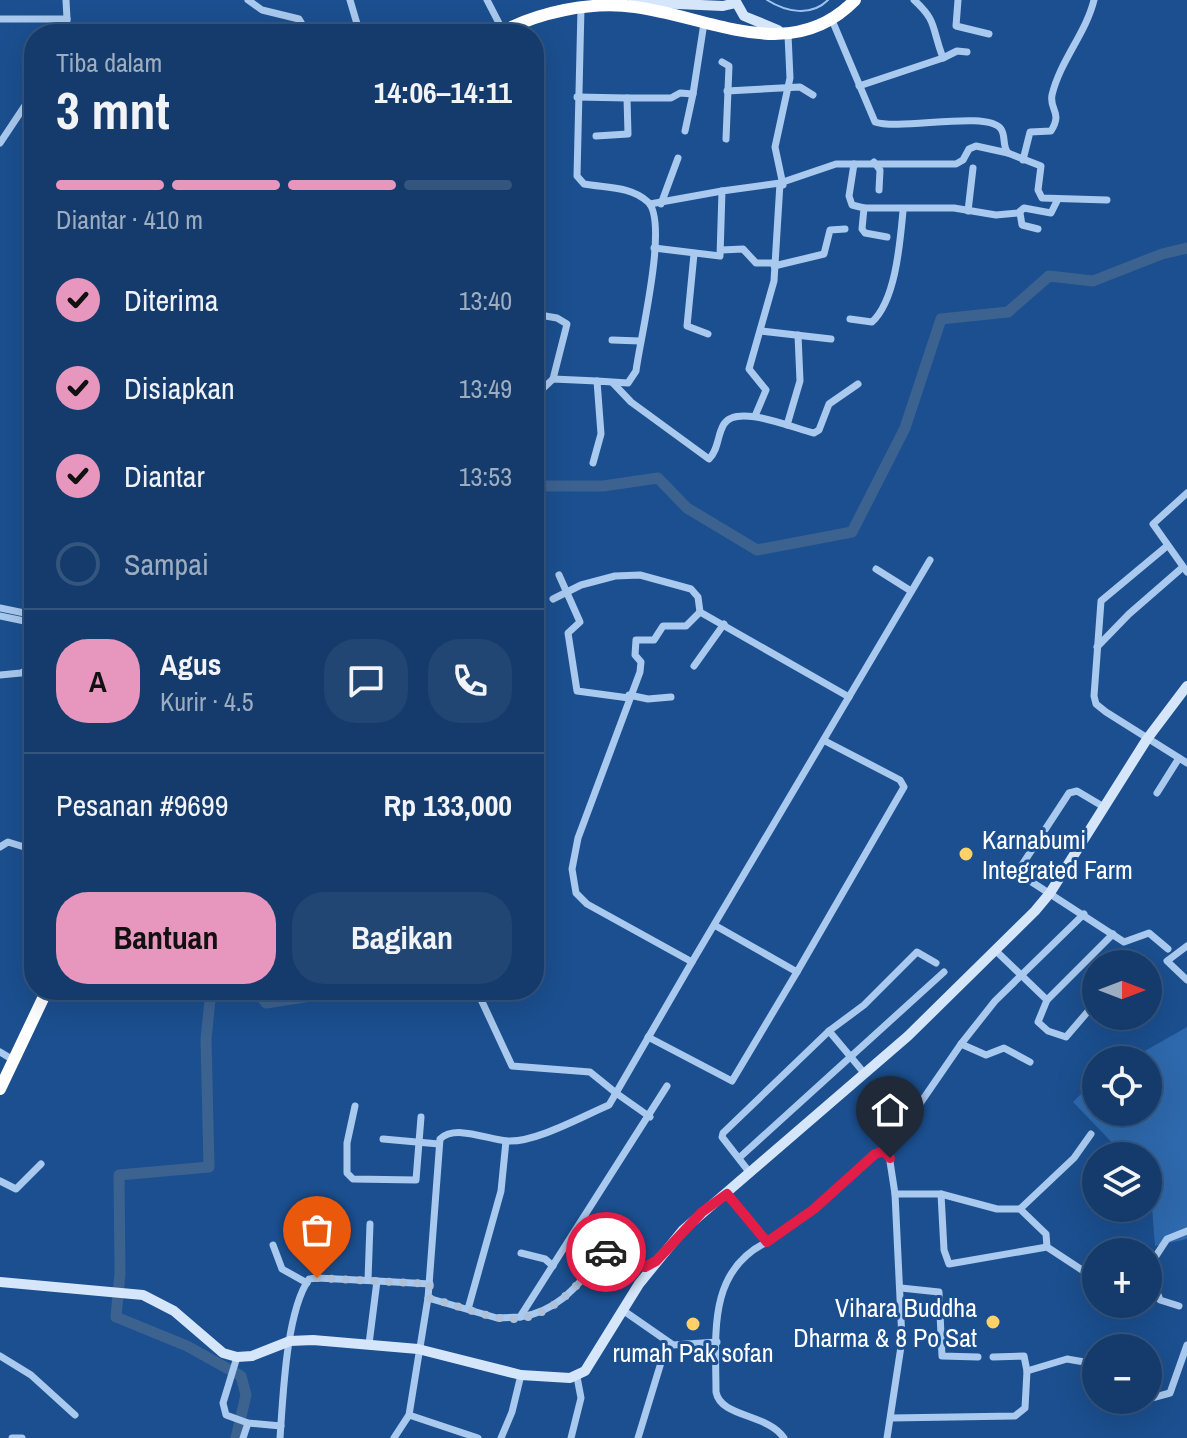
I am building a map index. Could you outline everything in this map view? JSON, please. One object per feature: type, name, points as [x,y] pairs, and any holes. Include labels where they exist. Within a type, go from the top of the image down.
[{"type":"highway","points":[[511,24],[527,15],[559,7],[589,2],[633,2],[746,28],[783,32],[822,17],[844,0]]},
{"type":"highway","points":[[517,24],[581,8],[632,6],[760,35],[832,20],[855,0]]},
{"type":"highway","points":[[0,1077],[5,1055],[39,1000]]},
{"type":"highway","points":[[0,1089],[40,1000]]},
{"type":"street","points":[[66,0],[67,24]]},
{"type":"street","points":[[248,0],[262,10],[299,19],[302,24]]},
{"type":"street","points":[[350,0],[357,24]]},
{"type":"street","points":[[487,0],[497,24]]},
{"type":"street","points":[[914,0],[923,5],[932,18],[943,58]]},
{"type":"street","points":[[958,0],[956,26],[989,34]]},
{"type":"street","points":[[1023,160],[1030,132],[1051,131],[1055,124],[1057,114],[1053,94],[1094,0]]},
{"type":"street","points":[[633,2],[736,2],[744,16],[783,32],[788,89],[775,147],[782,184],[774,264],[750,374],[766,390],[755,416]]},
{"type":"street","points":[[581,8],[575,149],[579,180],[584,184],[616,187],[650,204],[661,204],[722,191],[782,184],[817,169],[874,162],[914,166],[956,164],[963,160],[969,149],[976,146],[1008,153],[1041,166],[1040,197],[1057,201],[1107,200]]},
{"type":"street","points":[[0,19],[67,19]]},
{"type":"street","points":[[832,20],[877,123],[988,123],[1002,130],[1008,153]]},
{"type":"street","points":[[685,131],[704,23]]},
{"type":"street","points":[[859,86],[957,51],[967,52]]},
{"type":"street","points":[[722,62],[729,66],[726,139]]},
{"type":"street","points":[[727,91],[806,88],[813,95]]},
{"type":"street","points":[[577,97],[671,98],[680,93],[693,94]]},
{"type":"street","points":[[596,136],[628,134],[627,98]]},
{"type":"street","points":[[0,143],[24,107]]},
{"type":"street","points":[[661,204],[678,158]]},
{"type":"street","points":[[874,162],[880,170],[879,190]]},
{"type":"street","points":[[854,164],[850,202],[864,208],[968,211],[996,215],[1020,213],[1024,208],[1054,213],[1057,201]]},
{"type":"street","points":[[968,211],[973,168]]},
{"type":"street","points":[[654,248],[720,256],[722,191]]},
{"type":"street","points":[[553,379],[628,383],[632,378],[654,268],[657,223],[650,204]]},
{"type":"street","points":[[864,208],[863,231],[887,237]]},
{"type":"street","points":[[850,319],[872,322],[879,315],[895,273],[903,211]]},
{"type":"street","points":[[1020,213],[1022,225],[1038,229]]},
{"type":"street","points":[[722,250],[743,249],[756,263],[774,264],[824,254],[828,233],[845,229]]},
{"type":"street","points":[[694,254],[687,326],[708,334]]},
{"type":"street","points":[[544,316],[567,324],[553,379],[544,388]]},
{"type":"street","points":[[761,331],[831,339]]},
{"type":"street","points":[[787,425],[800,381],[798,335]]},
{"type":"street","points":[[612,340],[640,341]]},
{"type":"street","points":[[593,463],[601,434],[597,381]]},
{"type":"street","points":[[613,383],[631,402],[709,459],[727,421],[755,416],[816,433],[829,404],[858,384]]},
{"type":"street","points":[[1097,647],[1185,569],[1154,527],[1154,521],[1187,493]]},
{"type":"street","points":[[1157,793],[1183,760],[1096,704],[1097,647],[1101,601],[1167,546]]},
{"type":"street","points":[[394,1438],[409,1415],[428,1298],[439,1144],[443,1136],[453,1133],[506,1141],[524,1139],[615,1100],[648,1037],[930,560]]},
{"type":"street","points":[[876,569],[911,591]]},
{"type":"street","points":[[559,575],[580,622],[568,633],[577,691],[648,699],[671,697]]},
{"type":"street","points":[[553,599],[615,576],[640,575],[691,589],[698,597],[696,607],[700,612],[849,697]]},
{"type":"street","points":[[0,608],[24,617]]},
{"type":"street","points":[[692,962],[600,914],[576,893],[572,869],[578,838],[641,666],[635,655],[636,640],[654,640],[663,626],[686,626],[700,612]]},
{"type":"street","points":[[0,616],[24,619]]},
{"type":"street","points":[[694,666],[724,624]]},
{"type":"street","points":[[0,675],[24,672]]},
{"type":"street","points":[[235,1361],[290,1341],[369,1344],[418,1349],[521,1375],[577,1377],[585,1371],[656,1261],[692,1221],[865,1074],[1050,893],[1147,739],[1187,686]]},
{"type":"street","points":[[648,1037],[732,1081],[904,787],[900,780],[825,741]]},
{"type":"street","points":[[1104,807],[1073,791],[1020,868],[1021,875],[1113,934],[1129,942],[1149,933],[1168,949]]},
{"type":"street","points":[[0,847],[8,842],[24,847]]},
{"type":"street","points":[[886,1153],[961,1044],[1020,976],[1084,914]]},
{"type":"street","points":[[716,926],[797,972]]},
{"type":"street","points":[[1082,1017],[1062,1038],[1038,1022],[1047,1000],[1113,934]]},
{"type":"street","points":[[1187,946],[1167,961],[1187,980]]},
{"type":"street","points":[[995,950],[1047,1000]]},
{"type":"street","points":[[751,1174],[722,1137],[724,1131],[829,1031],[864,1005],[917,952],[936,963]]},
{"type":"street","points":[[739,1158],[944,972]]},
{"type":"street","points":[[481,1000],[512,1066],[590,1072],[650,1117]]},
{"type":"street","points":[[829,1031],[865,1074]]},
{"type":"street","points":[[961,1044],[986,1055],[1004,1048],[1030,1062]]},
{"type":"street","points":[[520,1317],[667,1086]]},
{"type":"street","points":[[355,1106],[347,1143],[350,1178],[416,1180],[421,1117]]},
{"type":"street","points":[[895,1194],[941,1194],[997,1209],[1020,1209],[1074,1158],[1091,1134]]},
{"type":"street","points":[[383,1139],[439,1144]]},
{"type":"street","points":[[468,1309],[501,1191],[506,1141]]},
{"type":"street","points":[[886,1153],[891,1161],[895,1194],[902,1340],[887,1438]]},
{"type":"street","points":[[784,1438],[768,1422],[731,1410],[719,1402],[717,1342],[723,1283],[745,1258],[814,1209],[875,1154],[886,1153]]},
{"type":"street","points":[[0,1181],[16,1189],[41,1164]]},
{"type":"street","points":[[727,1194],[767,1242]]},
{"type":"street","points":[[941,1194],[943,1240],[949,1264],[1047,1247],[1082,1270]]},
{"type":"street","points":[[1020,1209],[1046,1234],[1047,1247]]},
{"type":"street","points":[[369,1344],[373,1280],[370,1224]]},
{"type":"street","points":[[1162,1247],[1167,1239],[1187,1231]]},
{"type":"street","points":[[273,1245],[282,1269],[307,1283]]},
{"type":"street","points":[[428,1298],[497,1318],[539,1314],[570,1294],[608,1250],[616,1248],[644,1267],[656,1261]]},
{"type":"street","points":[[521,1253],[545,1259],[553,1266]]},
{"type":"street","points":[[280,1438],[290,1341],[307,1283],[317,1278],[430,1284]]},
{"type":"street","points":[[0,1282],[127,1292],[158,1301],[235,1361]]},
{"type":"street","points":[[901,1288],[939,1292],[942,1356],[978,1357]]},
{"type":"street","points":[[1162,1301],[1179,1306]]},
{"type":"street","points":[[624,1311],[667,1343],[687,1346],[717,1342]]},
{"type":"street","points":[[638,1438],[667,1343]]},
{"type":"street","points":[[1162,1395],[1170,1393],[1187,1345]]},
{"type":"street","points":[[0,1356],[31,1375],[75,1415]]},
{"type":"street","points":[[891,1418],[1018,1415],[1025,1408],[1027,1371],[1024,1356],[993,1357]]},
{"type":"street","points":[[1027,1371],[1067,1359],[1082,1362]]},
{"type":"street","points":[[235,1361],[223,1410],[236,1420],[281,1426]]},
{"type":"street","points":[[501,1438],[512,1412],[521,1375]]},
{"type":"street","points":[[571,1438],[581,1398],[577,1377]]},
{"type":"street","points":[[409,1415],[478,1438]]},
{"type":"street","points":[[243,1438],[248,1423]]},
{"type":"street","points":[[12,1438],[22,1438]]},
{"type":"shaded area","points":[[1187,1027],[1187,1239],[1162,1244],[1162,1238],[1154,1238],[1153,1222],[1162,1222],[1162,1142],[1112,1142],[1096,1126],[1162,1126],[1162,1046],[1154,1046]]},
{"type":"shaded area","points":[[1082,1093],[1082,1111],[1073,1102]]},
{"type":"waterway","points":[[767,0],[798,11],[814,9],[828,0]]},
{"type":"waterway","points":[[544,486],[603,486],[658,478],[687,508],[757,550],[852,532],[905,428],[941,319],[1008,312],[1049,276],[1093,281],[1162,254],[1187,248]]},
{"type":"waterway","points":[[210,1000],[206,1039],[209,1167],[119,1175],[120,1273],[116,1317],[187,1346],[241,1376],[246,1395],[236,1438]]},
{"type":"waterway","points":[[264,1000],[266,1003],[285,1000]]},
{"type":"way so far","points":[[317,1278],[430,1284],[428,1298],[497,1318],[513,1318],[539,1314],[558,1303],[586,1278],[606,1252]]},
{"type":"place","name":"Karnabumi Integrated Farm","points":[[966,854]]},
{"type":"place","name":"Vihara Buddha Dharma & 8 Po Sat","points":[[993,1322]]},
{"type":"place","name":"rumah Pak sofan","points":[[693,1324]]},
{"type":"route","points":[[606,1252],[616,1248],[645,1267],[656,1261],[712,1203],[727,1194],[767,1242],[814,1209],[875,1154],[884,1151],[890,1158]]}]
